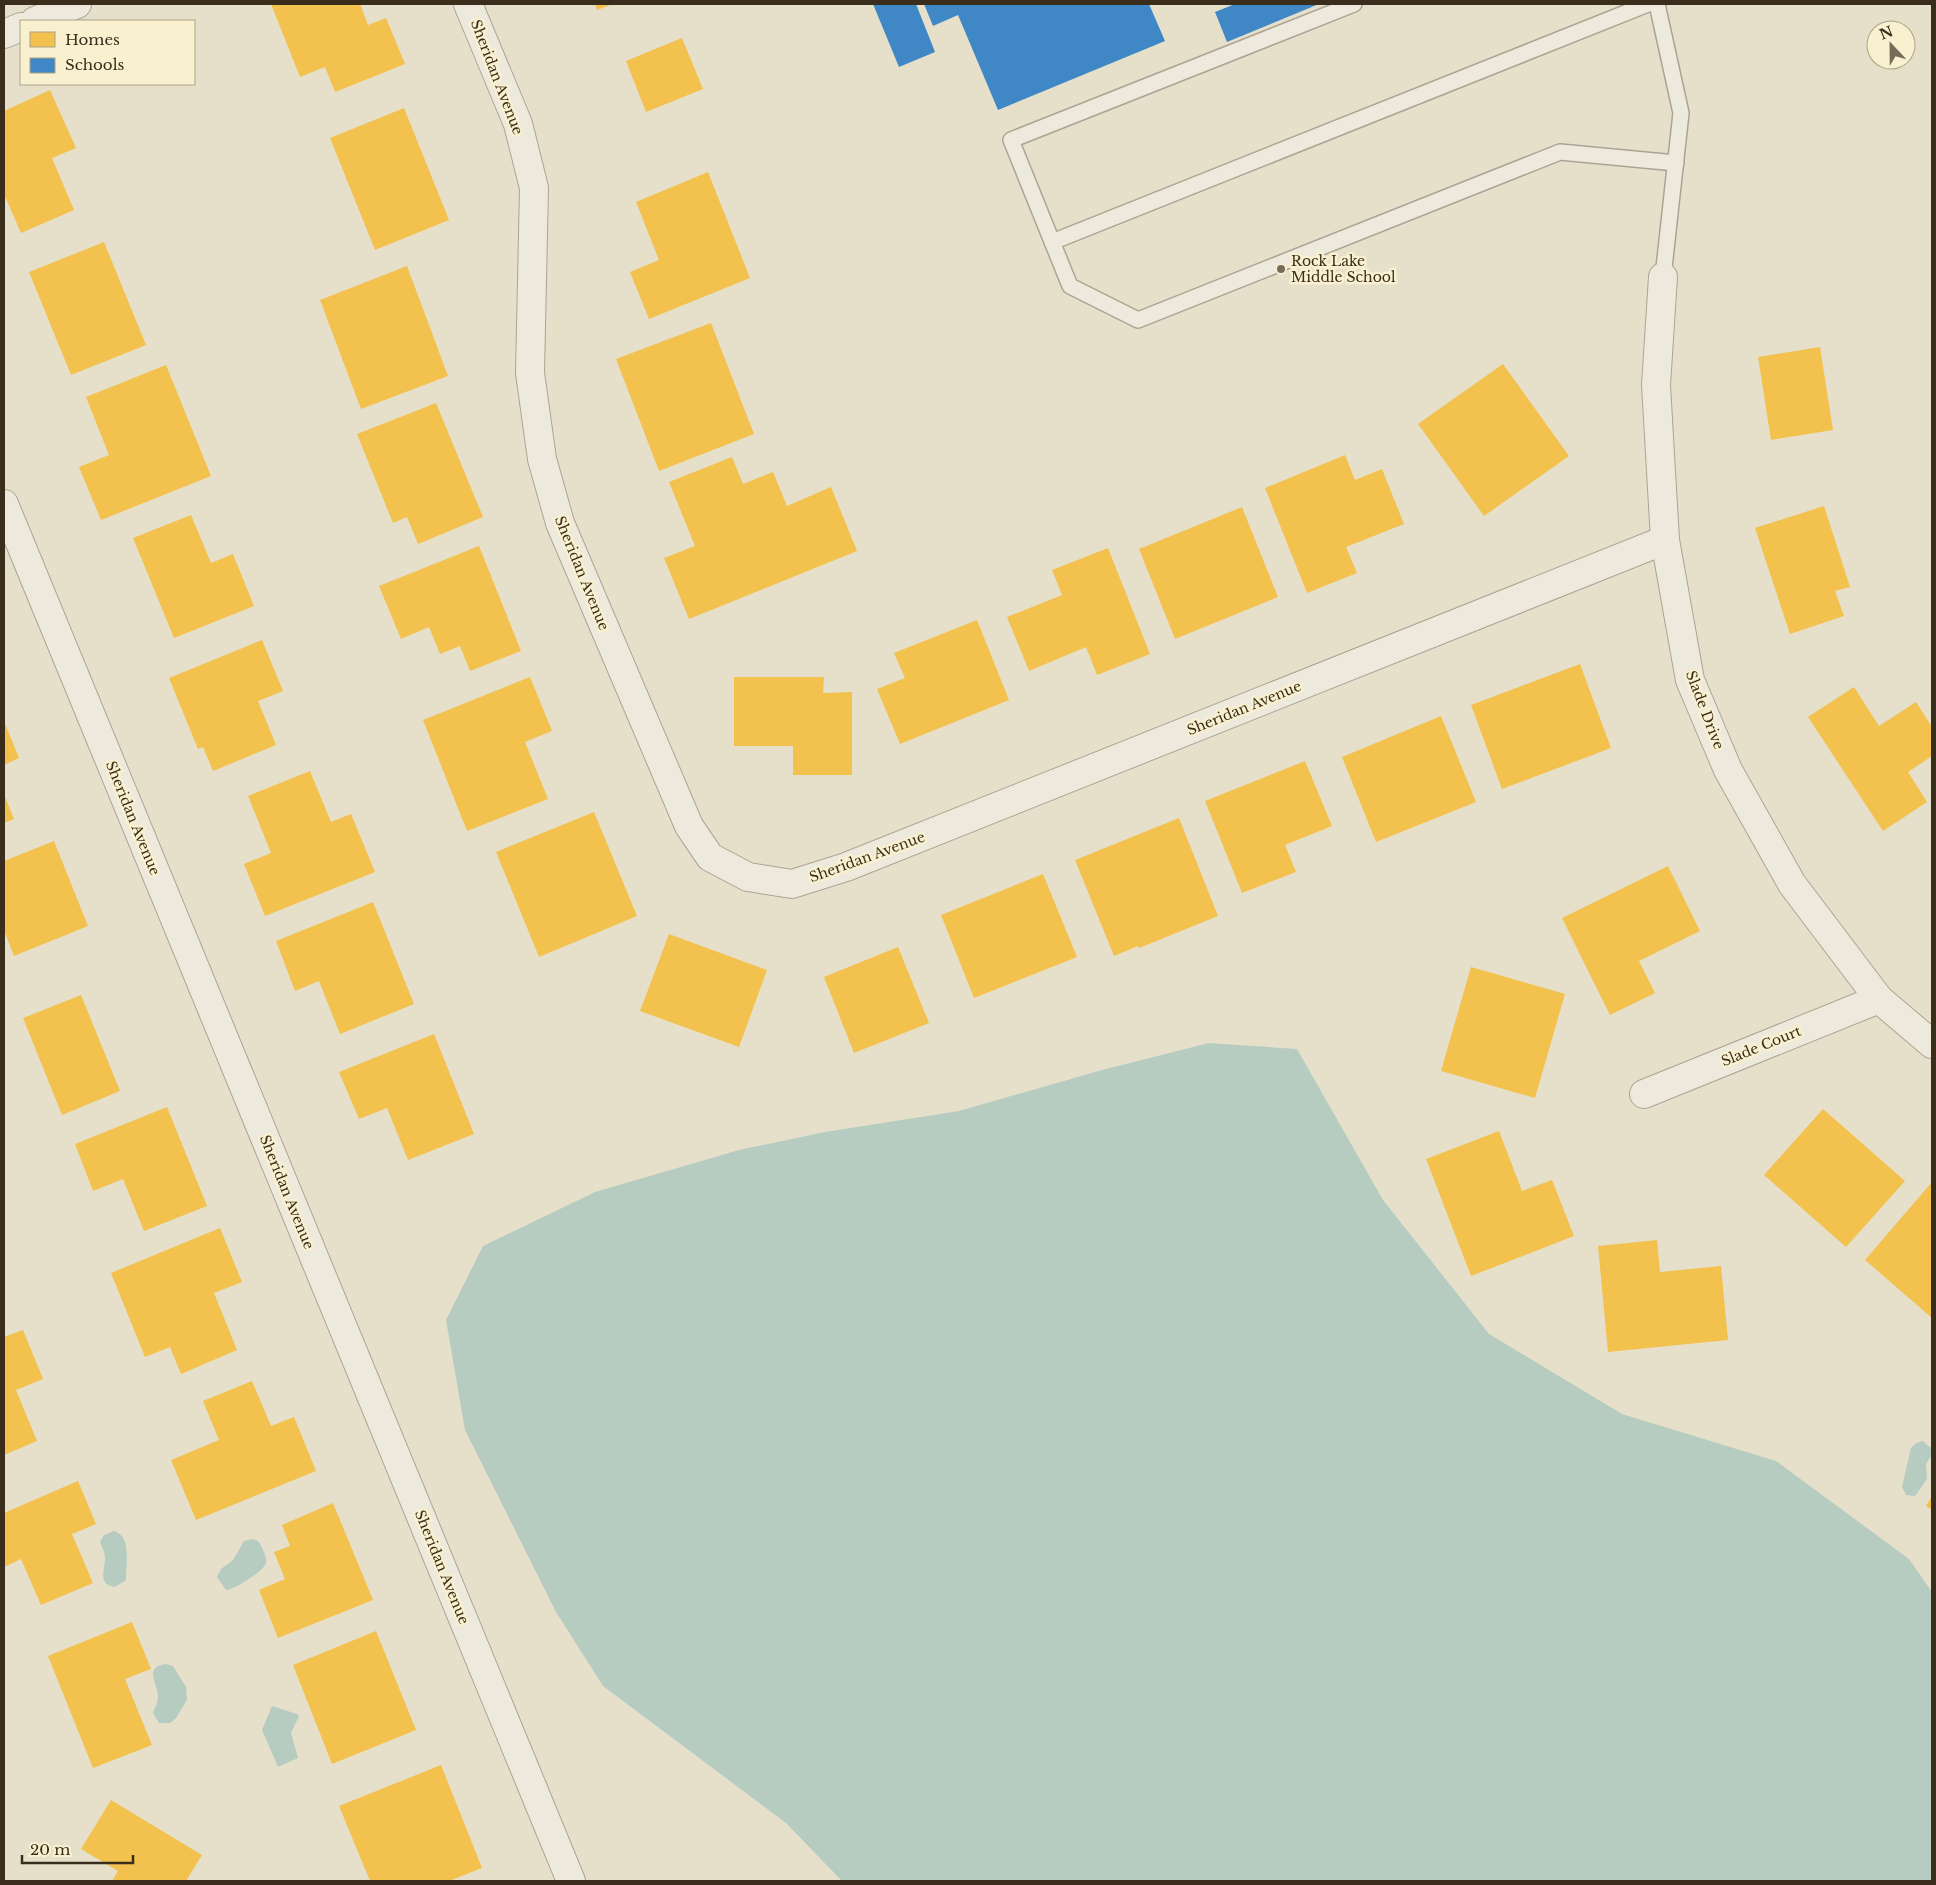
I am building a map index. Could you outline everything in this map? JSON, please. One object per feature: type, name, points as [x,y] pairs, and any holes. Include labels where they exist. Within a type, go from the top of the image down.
[{"type":"street","points":[[37,20],[77,4]]},
{"type":"street","name":"Sheridan Avenue","points":[[468,4],[518,124],[534,188],[530,373],[542,459],[560,523],[688,826],[710,857],[748,877],[792,884],[846,867],[1665,540]]},
{"type":"street","points":[[4,34],[20,27]]},
{"type":"street","name":"Slade Drive","points":[[1663,277],[1656,386],[1665,540],[1690,680],[1728,770],[1792,884],[1879,999],[1932,1044]]},
{"type":"street","name":"Sheridan Avenue","points":[[4,504],[571,1881]]},
{"type":"street","name":"Slade Court","points":[[1644,1094],[1879,999]]},
{"type":"lane","points":[[1354,4],[1012,140],[1070,286],[1138,320],[1560,152],[1676,163]]},
{"type":"lane","points":[[1052,242],[1648,4]]},
{"type":"lane","points":[[1657,4],[1681,113],[1663,277]]},
{"type":"shaded area","points":[[1209,1043],[1297,1049],[1383,1200],[1489,1334],[1622,1414],[1776,1461],[1909,1559],[1932,1592],[1932,1881],[842,1881],[786,1823],[603,1686],[556,1612],[465,1430],[446,1320],[483,1246],[595,1192],[739,1150],[825,1132],[959,1111],[1102,1070]]},
{"type":"shaded area","points":[[1923,1441],[1932,1449],[1932,1455],[1926,1464],[1927,1479],[1915,1496],[1906,1495],[1902,1487],[1911,1448],[1916,1443]]},
{"type":"shaded area","points":[[114,1531],[120,1534],[126,1545],[127,1552],[126,1580],[115,1587],[109,1585],[104,1580],[105,1556],[100,1542],[104,1535]]},
{"type":"shaded area","points":[[253,1539],[261,1546],[266,1558],[265,1565],[259,1572],[247,1580],[226,1590],[217,1577],[221,1569],[233,1560],[244,1541]]},
{"type":"shaded area","points":[[166,1664],[173,1666],[186,1687],[187,1700],[176,1718],[170,1723],[159,1723],[153,1713],[157,1703],[158,1692],[153,1673],[159,1666]]},
{"type":"shaded area","points":[[272,1706],[299,1716],[291,1733],[298,1758],[278,1767],[262,1730]]},
{"type":"building: Homes","points":[[271,4],[360,4],[368,25],[386,18],[405,64],[335,92],[325,67],[300,77]]},
{"type":"building: Homes","points":[[595,4],[613,4],[597,10]]},
{"type":"building: Homes","points":[[682,38],[703,89],[646,112],[626,61]]},
{"type":"building: Homes","points":[[50,90],[76,148],[52,158],[74,210],[21,233],[4,194],[4,111]]},
{"type":"building: Homes","points":[[404,108],[449,220],[375,250],[330,138]]},
{"type":"building: Homes","points":[[708,172],[750,278],[649,319],[630,272],[659,260],[636,202]]},
{"type":"building: Homes","points":[[104,242],[146,345],[71,375],[29,272]]},
{"type":"building: Homes","points":[[407,266],[448,376],[361,409],[320,300]]},
{"type":"building: Homes","points":[[711,323],[754,434],[659,471],[616,359]]},
{"type":"building: Homes","points":[[1820,347],[1833,430],[1771,440],[1758,357]]},
{"type":"building: Homes","points":[[1503,364],[1569,456],[1484,516],[1418,424]]},
{"type":"building: Homes","points":[[166,365],[211,476],[101,520],[79,467],[109,455],[86,397]]},
{"type":"building: Homes","points":[[436,403],[483,517],[418,544],[407,517],[393,523],[357,434]]},
{"type":"building: Homes","points":[[1345,455],[1355,480],[1382,469],[1404,524],[1346,547],[1357,573],[1307,593],[1265,488]]},
{"type":"building: Homes","points":[[732,457],[743,484],[773,472],[787,506],[831,487],[857,551],[689,619],[664,558],[695,546],[669,482]]},
{"type":"building: Homes","points":[[1824,506],[1850,587],[1835,591],[1844,616],[1790,634],[1755,528]]},
{"type":"building: Homes","points":[[1242,507],[1278,597],[1175,639],[1139,549]]},
{"type":"building: Homes","points":[[191,515],[211,563],[233,554],[254,606],[174,638],[133,538]]},
{"type":"building: Homes","points":[[479,546],[521,651],[470,671],[460,646],[440,654],[429,627],[401,639],[379,586]]},
{"type":"building: Homes","points":[[1108,548],[1150,654],[1097,675],[1086,647],[1029,671],[1007,617],[1062,595],[1052,570]]},
{"type":"building: Homes","points":[[977,620],[1009,700],[900,744],[877,689],[905,678],[894,653]]},
{"type":"building: Homes","points":[[262,640],[283,691],[258,701],[276,745],[213,771],[203,747],[198,749],[169,678]]},
{"type":"building: Homes","points":[[1580,664],[1611,748],[1502,789],[1471,705]]},
{"type":"building: Homes","points":[[530,677],[552,731],[525,742],[548,799],[467,831],[423,720]]},
{"type":"building: Homes","points":[[734,677],[824,677],[823,693],[852,692],[852,775],[793,775],[793,746],[734,746]]},
{"type":"building: Homes","points":[[1854,687],[1879,726],[1916,702],[1932,727],[1932,756],[1908,772],[1927,802],[1883,831],[1808,717]]},
{"type":"building: Homes","points":[[1441,716],[1476,802],[1376,842],[1342,757]]},
{"type":"building: Homes","points":[[4,721],[19,758],[4,765]]},
{"type":"building: Homes","points":[[1305,761],[1332,826],[1285,845],[1296,872],[1242,893],[1205,801]]},
{"type":"building: Homes","points":[[310,771],[331,822],[351,814],[375,872],[265,916],[244,864],[271,853],[248,796]]},
{"type":"building: Homes","points":[[4,794],[14,819],[4,823]]},
{"type":"building: Homes","points":[[594,812],[637,916],[539,957],[496,852]]},
{"type":"building: Homes","points":[[1179,818],[1218,916],[1139,948],[1138,946],[1114,956],[1075,860]]},
{"type":"building: Homes","points":[[54,841],[88,926],[14,956],[4,930],[4,861]]},
{"type":"building: Homes","points":[[1668,866],[1700,931],[1639,961],[1655,993],[1610,1015],[1562,918]]},
{"type":"building: Homes","points":[[1043,874],[1077,957],[974,998],[941,915]]},
{"type":"building: Homes","points":[[373,902],[414,1004],[340,1034],[319,981],[295,991],[276,941]]},
{"type":"building: Homes","points":[[669,934],[767,970],[739,1047],[640,1011]]},
{"type":"building: Homes","points":[[898,947],[929,1023],[854,1053],[824,977]]},
{"type":"building: Homes","points":[[1471,967],[1565,994],[1535,1098],[1441,1071]]},
{"type":"building: Homes","points":[[81,995],[120,1091],[62,1115],[23,1018]]},
{"type":"building: Homes","points":[[434,1034],[474,1134],[408,1160],[387,1108],[359,1119],[339,1072]]},
{"type":"building: Homes","points":[[167,1107],[207,1206],[144,1231],[123,1179],[93,1191],[75,1144]]},
{"type":"building: Homes","points":[[1823,1109],[1905,1181],[1846,1247],[1764,1175]]},
{"type":"building: Homes","points":[[1499,1131],[1522,1191],[1552,1180],[1574,1236],[1471,1276],[1426,1159]]},
{"type":"building: Homes","points":[[1932,1182],[1932,1318],[1865,1260]]},
{"type":"building: Homes","points":[[220,1228],[242,1282],[214,1293],[237,1350],[181,1374],[170,1347],[145,1357],[111,1273]]},
{"type":"building: Homes","points":[[1657,1240],[1660,1272],[1721,1266],[1728,1340],[1608,1352],[1598,1246]]},
{"type":"building: Homes","points":[[23,1330],[43,1379],[16,1390],[37,1441],[4,1455],[4,1337]]},
{"type":"building: Homes","points":[[252,1381],[271,1426],[294,1417],[316,1471],[196,1520],[171,1460],[219,1440],[203,1401]]},
{"type":"building: Homes","points":[[78,1481],[96,1524],[72,1534],[93,1583],[41,1605],[21,1559],[4,1567],[4,1513]]},
{"type":"building: Homes","points":[[1932,1496],[1932,1510],[1926,1506]]},
{"type":"building: Homes","points":[[333,1503],[373,1600],[278,1638],[259,1590],[285,1579],[274,1552],[290,1546],[282,1525]]},
{"type":"building: Homes","points":[[132,1622],[151,1669],[125,1679],[152,1745],[93,1768],[48,1656]]},
{"type":"building: Homes","points":[[376,1631],[416,1730],[332,1764],[293,1665]]},
{"type":"building: Homes","points":[[441,1765],[482,1868],[449,1881],[370,1881],[339,1806]]},
{"type":"building: Homes","points":[[111,1800],[202,1855],[186,1881],[112,1881],[118,1871],[81,1849]]},
{"type":"building: Schools","points":[[873,4],[916,4],[935,52],[899,67]]},
{"type":"building: Schools","points":[[924,4],[1149,4],[1165,41],[998,110],[958,15],[933,26]]},
{"type":"building: Schools","points":[[1235,4],[1319,4],[1227,42],[1215,12]]},
{"type":"place","name":"Rock Lake Middle School","points":[[1281,269]]}]
